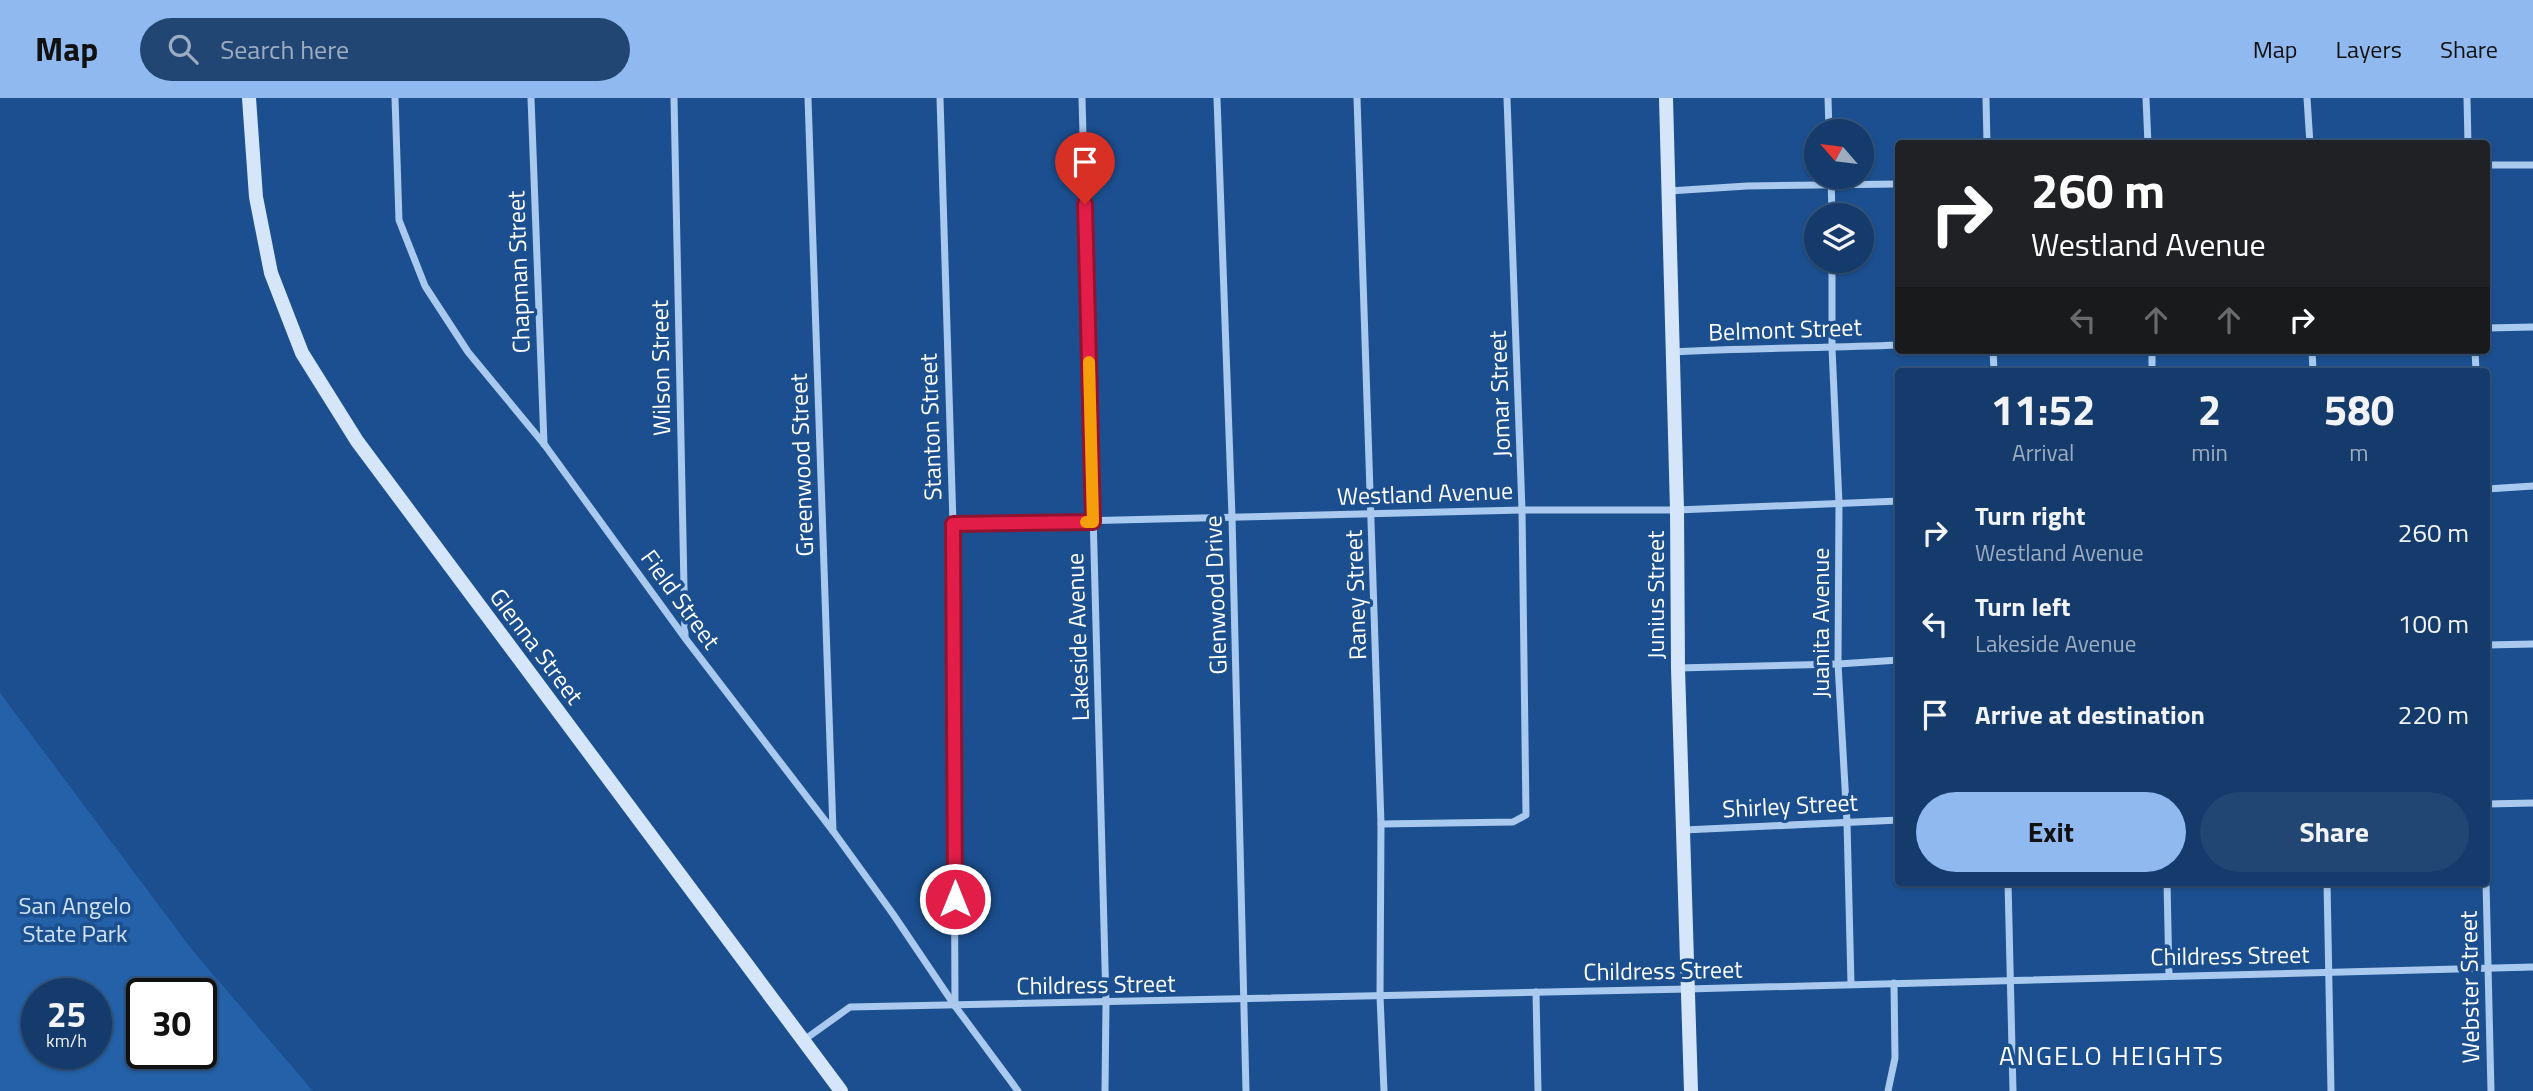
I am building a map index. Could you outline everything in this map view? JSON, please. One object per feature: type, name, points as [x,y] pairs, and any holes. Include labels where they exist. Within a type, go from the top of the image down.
[{"type":"main road","name":"Glenna Street","points":[[249,98],[256,197],[271,273],[302,353],[357,441],[841,1091]]},
{"type":"main road","name":"Junius Street","points":[[1666,98],[1690,1091]]},
{"type":"street","name":"Field Street","points":[[396,98],[399,220],[425,286],[468,352],[544,444],[685,638],[833,831],[1018,1091]]},
{"type":"street","name":"Chapman Street","points":[[531,98],[544,444]]},
{"type":"street","name":"Wilson Street","points":[[674,98],[685,638]]},
{"type":"street","name":"Greenwood Street","points":[[808,98],[833,831]]},
{"type":"street","name":"Stanton Street","points":[[940,98],[953,524],[955,1006]]},
{"type":"street","name":"Lakeside Avenue","points":[[1082,98],[1106,1003],[1105,1091]]},
{"type":"street","name":"Glenwood Drive","points":[[1217,98],[1233,517],[1246,1091]]},
{"type":"street","name":"Raney Street","points":[[1356,98],[1381,824],[1380,996],[1384,1091]]},
{"type":"street","name":"Jomar Street","points":[[1381,824],[1513,822],[1526,816],[1522,510],[1507,98]]},
{"type":"street","points":[[1828,98],[1829,119]]},
{"type":"street","points":[[1986,98],[1987,140]]},
{"type":"street","points":[[2146,98],[2148,140]]},
{"type":"street","points":[[2307,98],[2310,140]]},
{"type":"street","points":[[2467,98],[2468,140]]},
{"type":"street","points":[[2490,165],[2533,165]]},
{"type":"street","points":[[1667,192],[1804,182]]},
{"type":"street","points":[[1874,183],[1895,184]]},
{"type":"street","name":"Juanita Avenue","points":[[1832,273],[1832,348],[1839,503],[1838,664],[1847,822],[1851,984]]},
{"type":"street","points":[[2490,328],[2533,327]]},
{"type":"street","name":"Belmont Street","points":[[1672,352],[1895,345]]},
{"type":"street","points":[[2490,489],[2533,486]]},
{"type":"street","name":"Westland Avenue","points":[[953,524],[1522,510],[1677,510],[1895,501]]},
{"type":"street","points":[[2490,646],[2533,645]]},
{"type":"street","points":[[1678,668],[1895,660]]},
{"type":"street","points":[[2490,804],[2533,803]]},
{"type":"street","name":"Shirley Street","points":[[1684,830],[1895,820]]},
{"type":"street","points":[[2008,886],[2013,1091]]},
{"type":"street","points":[[2167,886],[2169,976]]},
{"type":"street","points":[[2327,886],[2331,1091]]},
{"type":"street","name":"Webster Street","points":[[2486,886],[2491,1091]]},
{"type":"street","name":"Childress Street","points":[[804,1040],[850,1007],[2533,967]]},
{"type":"street","points":[[1888,1091],[1895,1058],[1894,983]]},
{"type":"street","points":[[1536,992],[1538,1091]]},
{"type":"green space","name":"San Angelo State Park","points":[[0,693],[193,951],[216,978],[126,978],[126,1069],[217,1069],[217,979],[313,1091],[0,1091]]},
{"type":"slow traffic","points":[[1086,522],[1093,522],[1089,362]]},
{"type":"district","name":"ANGELO HEIGHTS","points":[[2112,1055]]},
{"type":"route","points":[[955,899],[953,524],[1093,522],[1085,204]]}]
